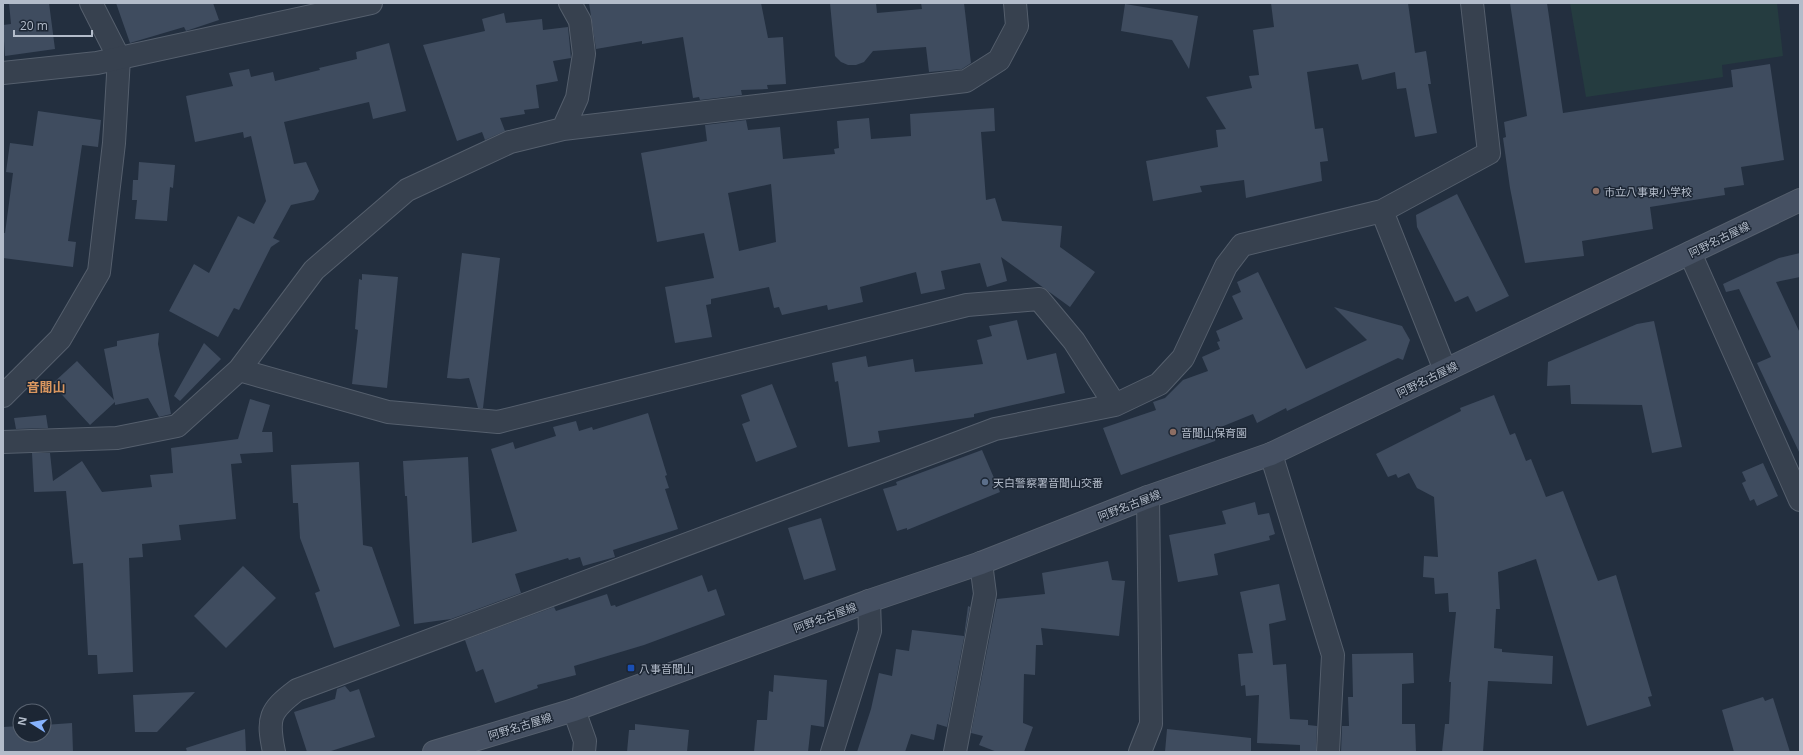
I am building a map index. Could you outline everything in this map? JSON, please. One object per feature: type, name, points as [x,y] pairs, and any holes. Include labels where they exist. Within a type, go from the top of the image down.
[{"type":"main road","name":"阿野名古屋線","points":[[434,752],[574,710],[869,601],[981,563],[1148,497],[1271,454],[1800,200]]},
{"type":"street","points":[[3,396],[60,339],[99,272],[114,143],[118,58],[91,3]]},
{"type":"street","points":[[3,73],[97,63],[371,3]]},
{"type":"street","points":[[563,129],[577,98],[584,54],[580,21],[570,3]]},
{"type":"street","points":[[3,442],[117,438],[177,426],[238,370],[314,270],[407,190],[510,142],[563,129],[966,81],[999,60],[1017,26],[1015,3]]},
{"type":"street","points":[[274,752],[269,728],[278,705],[297,690],[995,429],[1115,405],[1159,384],[1183,358],[1226,266],[1242,245],[1382,211],[1489,153],[1472,3]]},
{"type":"street","points":[[1382,211],[1445,370]]},
{"type":"street","points":[[1690,253],[1800,500]]},
{"type":"street","points":[[238,370],[388,412],[498,422],[967,305],[1039,299],[1074,341],[1115,405]]},
{"type":"street","points":[[1271,454],[1333,655],[1328,752]]},
{"type":"street","points":[[1140,752],[1151,724],[1148,497]]},
{"type":"street","points":[[955,752],[984,594],[981,563]]},
{"type":"street","points":[[832,752],[870,631],[869,601]]},
{"type":"street","points":[[574,710],[585,741],[584,752]]},
{"type":"green space","points":[[1570,3],[1777,3],[1783,56],[1722,65],[1723,77],[1586,97]]},
{"type":"building","points":[[9,3],[49,3],[55,49],[5,56],[3,25],[11,24]]},
{"type":"building","points":[[116,3],[213,3],[219,20],[186,31],[184,27],[130,43]]},
{"type":"building","points":[[589,3],[761,3],[768,38],[783,37],[786,84],[767,85],[768,89],[741,90],[742,95],[700,100],[699,97],[693,98],[683,37],[642,44],[642,41],[596,49]]},
{"type":"building","points":[[830,3],[876,3],[877,13],[922,9],[921,3],[964,3],[971,63],[962,69],[929,72],[926,47],[873,51],[864,62],[856,65],[848,65],[841,62],[835,56]]},
{"type":"building","points":[[1271,3],[1408,3],[1415,53],[1426,51],[1431,84],[1428,84],[1437,133],[1415,137],[1406,88],[1397,89],[1395,72],[1362,80],[1358,64],[1307,72],[1315,129],[1323,128],[1328,161],[1320,162],[1322,181],[1246,198],[1244,180],[1200,186],[1202,192],[1153,201],[1146,161],[1218,147],[1216,130],[1226,129],[1206,97],[1252,88],[1249,76],[1259,75],[1253,30],[1274,27]]},
{"type":"building","points":[[1510,3],[1547,3],[1563,113],[1733,87],[1731,70],[1770,64],[1784,160],[1741,167],[1744,185],[1724,188],[1725,195],[1650,207],[1653,229],[1582,241],[1584,256],[1525,263],[1510,188],[1503,138],[1506,137],[1504,122],[1527,116]]},
{"type":"building","points":[[1125,4],[1198,16],[1189,69],[1172,40],[1121,31]]},
{"type":"building","points":[[504,13],[506,23],[542,19],[543,30],[568,27],[571,58],[553,61],[558,81],[536,85],[539,108],[524,110],[525,114],[500,118],[505,131],[485,140],[482,132],[457,141],[423,45],[485,31],[482,19]]},
{"type":"building","points":[[389,43],[406,111],[373,119],[369,102],[284,122],[294,164],[306,162],[319,191],[314,200],[291,205],[273,238],[280,241],[271,247],[239,310],[234,308],[218,337],[169,311],[194,264],[209,273],[238,216],[254,224],[266,201],[251,136],[244,138],[243,132],[195,142],[186,96],[233,86],[229,73],[249,69],[251,77],[273,72],[275,81],[357,59],[356,52]]},
{"type":"building","points":[[994,108],[995,131],[981,132],[986,200],[995,198],[1002,221],[1062,226],[1060,247],[1095,272],[1070,307],[1001,257],[1007,281],[987,287],[980,263],[941,271],[945,289],[921,294],[916,272],[860,287],[863,302],[828,310],[827,305],[782,315],[779,307],[774,308],[769,287],[711,299],[711,304],[706,305],[712,337],[675,343],[665,287],[714,278],[704,233],[657,242],[641,153],[707,141],[705,125],[746,120],[748,130],[780,127],[783,159],[835,154],[834,149],[839,148],[837,121],[869,118],[871,139],[911,136],[910,114]],"holes":[[[771,184],[776,242],[739,251],[728,193]]]},
{"type":"building","points":[[38,111],[101,120],[98,147],[82,145],[68,241],[76,242],[73,267],[3,258],[3,233],[5,233],[13,173],[6,172],[10,143],[33,146]]},
{"type":"building","points":[[139,162],[175,165],[173,188],[170,187],[167,221],[135,219],[137,200],[132,200],[133,180],[138,180]]},
{"type":"building","points":[[1457,194],[1509,296],[1476,312],[1468,296],[1455,302],[1417,227],[1416,215]]},
{"type":"building","points":[[462,253],[500,258],[483,408],[478,408],[469,378],[447,378]]},
{"type":"building","points":[[1800,253],[1800,277],[1776,282],[1800,333],[1800,454],[1757,363],[1771,357],[1739,289],[1726,292],[1723,284],[1779,258]]},
{"type":"building","points":[[1258,272],[1306,369],[1367,340],[1334,307],[1402,326],[1410,340],[1403,360],[1398,358],[1287,411],[1286,408],[1257,423],[1253,414],[1221,427],[1215,441],[1121,475],[1103,428],[1156,410],[1153,402],[1165,398],[1183,380],[1208,371],[1202,357],[1220,349],[1217,342],[1220,341],[1216,331],[1243,319],[1232,296],[1241,292],[1237,282]]},
{"type":"building","points":[[362,274],[398,277],[387,388],[352,384],[358,330],[355,329],[359,279],[362,280]]},
{"type":"building","points":[[1017,320],[1027,360],[1056,353],[1065,393],[974,414],[974,417],[878,431],[880,442],[848,447],[838,381],[835,382],[832,363],[866,356],[868,367],[913,359],[915,372],[983,364],[977,340],[992,336],[989,326]]},
{"type":"building","points":[[1654,321],[1682,447],[1652,453],[1642,405],[1571,404],[1570,385],[1547,386],[1548,362],[1637,324]]},
{"type":"building","points":[[159,333],[158,344],[171,414],[159,417],[148,398],[115,405],[115,402],[90,425],[52,384],[77,361],[114,400],[104,349],[117,346],[117,341]]},
{"type":"building","points":[[204,343],[221,359],[180,401],[174,396]]},
{"type":"building","points":[[772,384],[797,447],[756,462],[742,424],[750,421],[741,395]]},
{"type":"building","points":[[1494,395],[1510,435],[1515,433],[1526,461],[1531,459],[1546,497],[1563,491],[1598,581],[1616,575],[1652,696],[1648,697],[1651,706],[1587,726],[1536,559],[1498,572],[1500,609],[1496,609],[1494,648],[1502,649],[1502,652],[1553,656],[1552,684],[1488,681],[1483,752],[1442,752],[1445,724],[1449,724],[1451,682],[1449,682],[1456,612],[1449,612],[1448,593],[1435,594],[1434,578],[1423,577],[1424,556],[1438,557],[1434,497],[1417,488],[1409,473],[1398,478],[1396,474],[1388,477],[1376,454],[1461,411],[1460,408]]},
{"type":"building","points":[[250,399],[270,405],[262,432],[272,432],[273,452],[240,454],[242,463],[231,464],[236,519],[179,525],[181,540],[142,544],[143,557],[129,558],[133,672],[98,674],[97,655],[88,655],[83,563],[73,564],[66,491],[34,492],[32,453],[50,453],[53,481],[82,461],[102,492],[152,487],[150,475],[173,473],[171,448],[238,439]]},
{"type":"building","points":[[648,413],[667,475],[665,476],[669,488],[665,489],[678,529],[613,550],[615,557],[583,566],[580,557],[569,560],[568,558],[515,574],[521,593],[451,619],[414,624],[407,496],[405,496],[403,461],[468,457],[472,543],[517,531],[491,449],[513,442],[515,449],[556,436],[553,427],[576,421],[579,431],[592,427],[593,430]]},
{"type":"building","points":[[46,415],[48,428],[16,429],[14,418]]},
{"type":"building","points":[[982,450],[1000,492],[907,530],[907,528],[897,531],[883,489],[897,485],[896,482]]},
{"type":"building","points":[[359,462],[363,545],[372,547],[400,626],[334,648],[315,593],[320,591],[300,538],[298,503],[293,503],[291,465]]},
{"type":"building","points":[[1763,463],[1778,496],[1757,506],[1754,499],[1750,501],[1742,483],[1746,481],[1742,472]]},
{"type":"building","points":[[1255,502],[1258,515],[1269,513],[1275,534],[1269,536],[1270,540],[1214,554],[1218,575],[1178,582],[1169,535],[1226,524],[1222,511]]},
{"type":"building","points":[[821,518],[836,570],[804,580],[788,528]]},
{"type":"building","points":[[1108,561],[1112,580],[1125,581],[1119,636],[1041,628],[1043,645],[1036,645],[1035,675],[1024,674],[1023,723],[1033,727],[1024,752],[997,752],[979,745],[983,736],[971,733],[997,599],[1045,594],[1042,573]]},
{"type":"building","points":[[243,566],[276,598],[226,648],[194,616]]},
{"type":"building","points":[[702,575],[708,592],[716,589],[725,615],[644,645],[574,666],[576,675],[537,685],[538,688],[495,703],[483,669],[476,672],[465,640],[554,607],[556,611],[607,594],[611,606],[615,605],[616,607]]},
{"type":"building","points":[[1279,584],[1286,620],[1269,624],[1273,665],[1286,664],[1290,719],[1308,720],[1308,725],[1317,726],[1316,752],[1300,752],[1300,745],[1257,743],[1259,695],[1246,696],[1245,685],[1241,686],[1238,654],[1253,653],[1240,592]]},
{"type":"building","points":[[968,606],[970,607],[947,727],[937,724],[934,740],[911,734],[905,752],[857,752],[871,709],[879,673],[892,676],[896,649],[909,651],[912,630],[964,636]]},
{"type":"building","points":[[1413,653],[1414,683],[1402,684],[1402,724],[1415,724],[1416,752],[1341,752],[1342,726],[1349,726],[1348,697],[1353,697],[1352,654]]},
{"type":"building","points":[[774,675],[827,680],[824,727],[811,725],[808,752],[754,752],[757,720],[767,720],[769,691],[773,692]]},
{"type":"building","points":[[345,686],[350,692],[359,689],[375,737],[328,752],[307,752],[294,712],[335,699],[337,689]]},
{"type":"building","points":[[195,692],[157,732],[135,732],[133,695]]},
{"type":"building","points":[[1763,697],[1765,701],[1773,698],[1790,752],[1734,752],[1722,710]]},
{"type":"building","points":[[72,723],[73,752],[3,752],[3,727],[12,726],[12,743],[52,743],[52,724]]},
{"type":"building","points":[[635,724],[689,730],[687,752],[627,752],[629,730],[635,730]]},
{"type":"building","points":[[245,729],[246,752],[187,752],[186,748]]},
{"type":"building","points":[[1167,729],[1251,738],[1251,752],[1165,752]]},
{"type":"place","name":"市立八事東小学校","points":[[1596,191]]},
{"type":"place","name":"音聞山保育園","points":[[1173,432]]},
{"type":"place","name":"天白警察署音聞山交番","points":[[985,482]]},
{"type":"place","name":"八事音聞山","points":[[631,668]]},
{"type":"district","name":"音聞山","points":[[46,387]]}]
